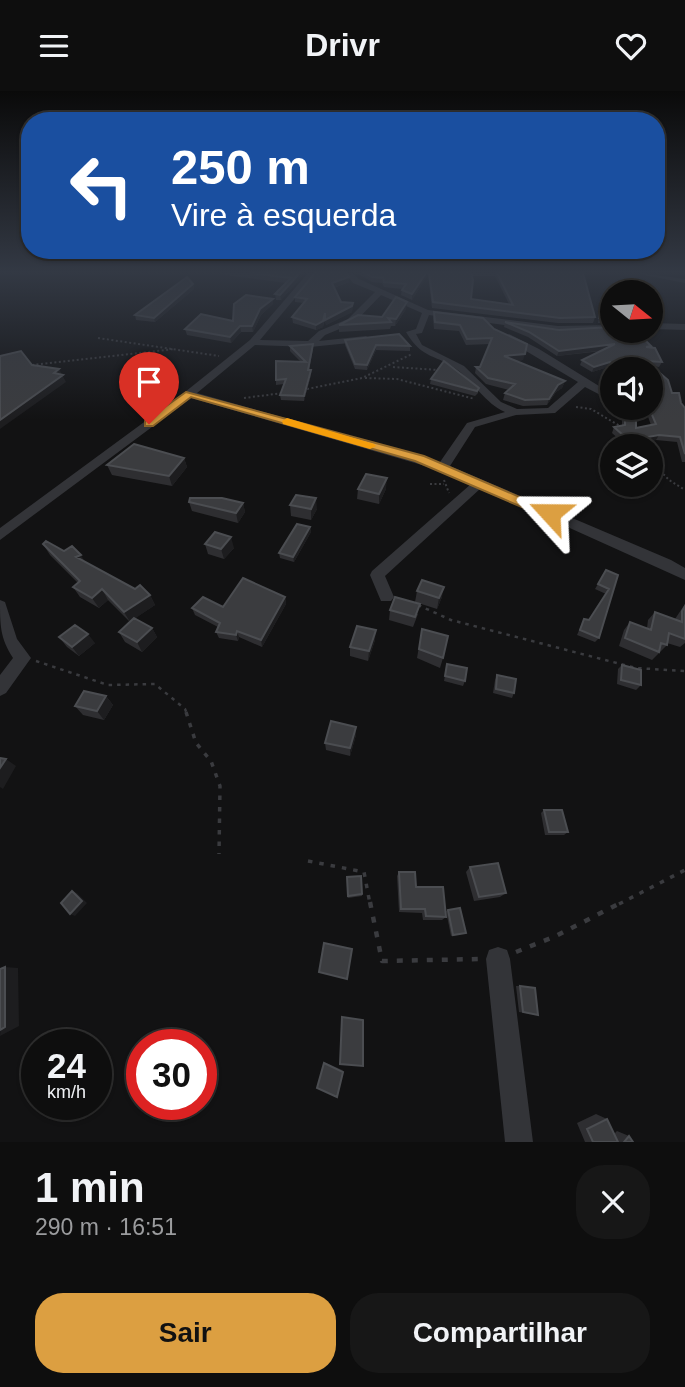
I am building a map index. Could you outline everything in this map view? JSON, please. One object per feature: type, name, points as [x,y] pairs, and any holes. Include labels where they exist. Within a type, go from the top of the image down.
[{"type":"street","points":[[3,529],[189,394],[253,342],[270,322]]},
{"type":"street","points":[[310,344],[322,333],[348,322]]},
{"type":"street","points":[[399,334],[419,331],[422,322]]},
{"type":"street","points":[[487,322],[497,332],[532,347],[600,392]]},
{"type":"street","points":[[495,322],[558,329],[600,327]]},
{"type":"street","points":[[663,326],[685,327]]},
{"type":"street","points":[[410,333],[421,348],[461,368],[497,404],[515,412]]},
{"type":"street","points":[[253,342],[310,344],[377,337]]},
{"type":"street","points":[[443,467],[471,425],[515,412],[536,413],[560,406],[583,383]]},
{"type":"street","points":[[189,394],[443,467],[666,563],[685,575]]},
{"type":"street","points":[[386,597],[377,575],[480,483]]},
{"type":"street","points":[[0,606],[10,642],[23,658],[0,688]]},
{"type":"street","points":[[498,959],[519,1142]]},
{"type":"path","points":[[98,338],[233,358]]},
{"type":"path","points":[[302,390],[362,378],[391,367],[421,348]]},
{"type":"path","points":[[28,366],[174,349]]},
{"type":"path","points":[[391,367],[445,370],[470,376]]},
{"type":"path","points":[[362,378],[397,379],[497,404]]},
{"type":"path","points":[[215,400],[287,392]]},
{"type":"path","points":[[560,406],[591,409],[600,414]]},
{"type":"path","points":[[610,420],[633,430],[641,429],[641,420]]},
{"type":"path","points":[[443,467],[444,484],[455,506]]},
{"type":"path","points":[[663,474],[685,490]]},
{"type":"path","points":[[430,484],[444,484]]},
{"type":"path","points":[[409,601],[450,619],[636,668],[685,671]]},
{"type":"path","points":[[23,658],[108,685],[155,684],[185,709],[196,743],[211,761],[220,786],[219,854]]},
{"type":"path","points":[[308,861],[364,872],[382,961],[498,959],[556,936],[685,870]]},
{"type":"building","points":[[192,322],[254,322],[252,326],[240,326],[230,337],[185,329]]},
{"type":"building","points":[[345,322],[390,322],[339,325]]},
{"type":"building","points":[[435,322],[487,322],[494,329],[527,344],[525,354],[504,356],[565,381],[558,385],[549,399],[525,400],[505,393],[515,384],[488,378],[476,367],[480,367],[492,338],[467,339],[460,325]]},
{"type":"building","points":[[505,322],[559,330],[600,328],[600,343],[648,343],[651,346],[646,347],[655,348],[660,357],[600,357],[600,365],[594,367],[582,360],[615,344],[559,351],[529,332]]},
{"type":"building","points":[[399,334],[410,346],[376,345],[367,365],[355,364],[345,340]]},
{"type":"building","points":[[313,344],[308,370],[311,370],[304,396],[280,395],[286,379],[276,380],[276,361],[306,362],[290,346]]},
{"type":"building","points":[[21,351],[32,365],[59,369],[54,373],[63,375],[0,420],[0,356]]},
{"type":"building","points":[[444,361],[479,388],[477,391],[431,379]]},
{"type":"building","points":[[663,376],[668,380],[672,393],[679,393],[685,408],[685,454],[680,437],[663,434],[622,434],[614,427],[625,425],[625,420],[636,420],[636,428],[656,424],[654,420],[663,420]]},
{"type":"building","points":[[134,444],[184,458],[169,476],[107,465]]},
{"type":"building","points":[[366,474],[387,478],[379,494],[358,489]]},
{"type":"building","points":[[296,495],[316,498],[311,509],[290,505]]},
{"type":"building","points":[[190,498],[222,498],[243,503],[236,513],[189,502]]},
{"type":"building","points":[[297,524],[310,527],[293,557],[279,553]]},
{"type":"building","points":[[215,532],[231,537],[221,549],[205,544]]},
{"type":"building","points":[[46,541],[64,551],[72,546],[81,555],[76,557],[135,589],[140,585],[150,595],[124,612],[102,589],[92,598],[73,587],[80,581],[43,544]]},
{"type":"building","points":[[606,570],[618,575],[599,638],[580,630],[584,619],[589,620],[609,589],[598,584]]},
{"type":"building","points":[[243,578],[285,597],[261,640],[237,631],[236,635],[216,632],[220,623],[192,608],[203,597],[223,607]]},
{"type":"building","points":[[422,580],[444,587],[439,598],[417,591]]},
{"type":"building","points":[[395,597],[420,604],[415,617],[390,610]]},
{"type":"building","points":[[685,606],[685,639],[669,633],[667,645],[661,643],[659,652],[625,638],[630,622],[651,630],[655,612],[682,622]]},
{"type":"building","points":[[134,618],[152,628],[137,642],[119,632]]},
{"type":"building","points":[[75,625],[88,634],[72,647],[59,637]]},
{"type":"building","points":[[357,626],[376,630],[369,651],[350,647]]},
{"type":"building","points":[[422,629],[448,636],[443,658],[419,649]]},
{"type":"building","points":[[447,664],[467,668],[465,681],[445,676]]},
{"type":"building","points":[[622,665],[641,670],[641,685],[621,680]]},
{"type":"building","points":[[497,675],[516,679],[514,693],[496,689]]},
{"type":"building","points":[[84,691],[106,696],[97,711],[75,706]]},
{"type":"building","points":[[331,721],[356,727],[350,748],[325,743]]},
{"type":"building","points":[[544,810],[562,810],[568,832],[549,832]]},
{"type":"building","points":[[498,863],[506,893],[479,897],[470,867]]},
{"type":"building","points":[[399,872],[415,872],[416,887],[443,887],[446,917],[426,916],[425,909],[401,909]]},
{"type":"building","points":[[361,876],[362,894],[348,896],[347,877]]},
{"type":"building","points":[[72,891],[82,901],[70,914],[61,903]]},
{"type":"building","points":[[460,908],[466,933],[453,935],[448,910]]},
{"type":"building","points":[[324,943],[352,949],[347,979],[319,972]]},
{"type":"building","points":[[5,967],[5,1027],[0,1030],[0,969]]},
{"type":"building","points":[[520,986],[535,988],[538,1015],[523,1012]]},
{"type":"building","points":[[342,1017],[363,1020],[363,1066],[340,1064]]},
{"type":"building","points":[[324,1063],[343,1072],[337,1097],[317,1088]]},
{"type":"building","points":[[607,1119],[618,1142],[593,1142],[587,1129]]},
{"type":"slow traffic","points":[[287,421],[370,446]]},
{"type":"route","points":[[149,424],[189,394],[419,459],[550,513]]}]
